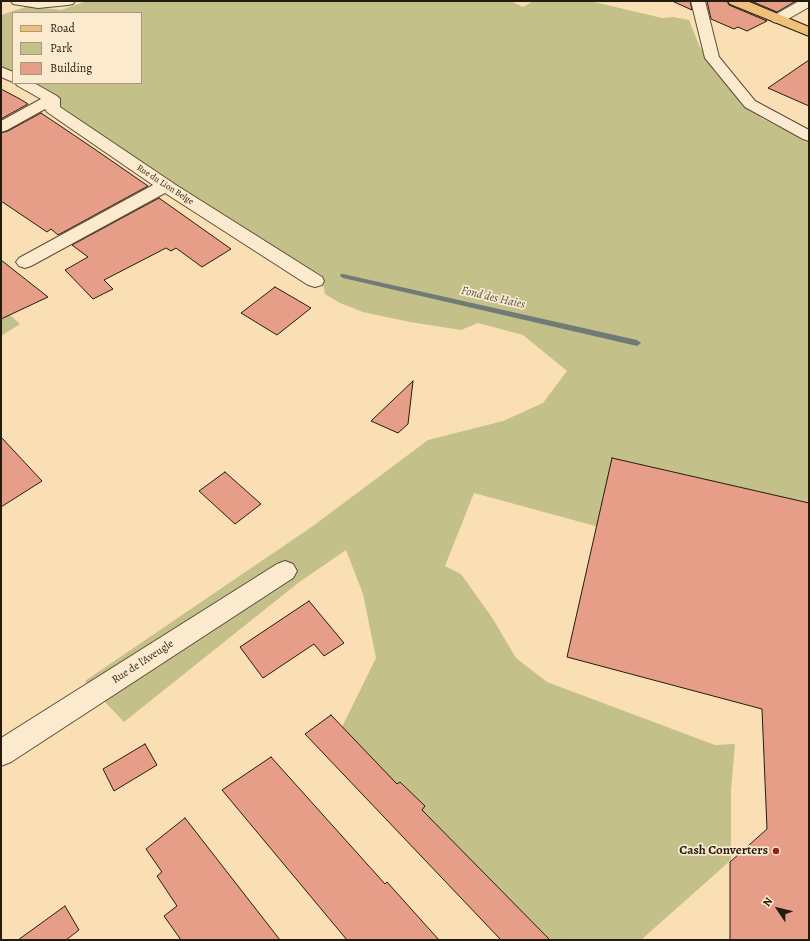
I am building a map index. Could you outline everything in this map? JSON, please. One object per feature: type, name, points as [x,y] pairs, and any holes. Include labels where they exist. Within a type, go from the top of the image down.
[{"type":"main road","points":[[735,1],[809,32]]},
{"type":"street","points":[[14,3],[38,4],[63,3],[68,1]]},
{"type":"street","points":[[698,1],[712,58],[750,104],[809,136]]},
{"type":"street","points":[[778,19],[809,1]]},
{"type":"street","points":[[1,71],[12,77]]},
{"type":"street","points":[[24,84],[52,99]]},
{"type":"street","points":[[1,127],[52,99]]},
{"type":"street","name":"Rue du Lion Belge","points":[[52,99],[52,109],[165,186],[315,280]]},
{"type":"street","points":[[25,262],[165,186]]},
{"type":"street","name":"Rue de l'Aveugle","points":[[1,753],[285,571]]},
{"type":"green space","points":[[87,1],[511,1],[523,7],[533,1],[590,1],[662,18],[673,17],[689,20],[699,45],[714,71],[741,102],[763,119],[809,142],[809,504],[599,527],[474,493],[445,566],[461,574],[493,619],[516,658],[547,682],[715,745],[735,744],[731,790],[731,860],[641,940],[550,940],[340,731],[376,658],[363,594],[346,550],[298,583],[124,722],[85,681],[313,526],[428,440],[503,421],[543,403],[567,371],[523,335],[478,323],[461,330],[410,322],[363,312],[340,303],[325,294],[321,275],[173,186],[59,105],[32,84],[142,84],[142,12],[12,12],[12,72],[1,66],[1,15],[29,6],[61,10]]},
{"type":"green space","points":[[1,307],[20,324],[1,336]]},
{"type":"building","points":[[672,1],[690,1],[692,10]]},
{"type":"building","points":[[707,1],[727,1],[729,5],[767,21],[747,31],[738,27],[734,29],[711,19]]},
{"type":"building","points":[[751,1],[796,1],[777,12]]},
{"type":"building","points":[[809,60],[809,106],[768,88]]},
{"type":"building","points":[[1,89],[20,99],[28,104],[1,119]]},
{"type":"building","points":[[41,113],[148,186],[58,235],[51,229],[47,232],[1,201],[1,133],[8,131]]},
{"type":"building","points":[[159,198],[231,249],[202,267],[176,248],[171,251],[166,248],[104,280],[113,289],[93,299],[65,270],[88,257],[72,245]]},
{"type":"building","points":[[1,260],[48,297],[1,319]]},
{"type":"building","points":[[275,287],[311,308],[277,335],[241,313]]},
{"type":"building","points":[[413,381],[408,424],[398,433],[371,421]]},
{"type":"building","points":[[1,437],[42,481],[1,507]]},
{"type":"building","points":[[612,458],[809,503],[809,940],[730,940],[730,862],[767,829],[762,709],[567,657]]},
{"type":"building","points":[[225,472],[261,504],[235,524],[199,491]]},
{"type":"building","points":[[309,601],[344,643],[324,656],[314,644],[263,678],[240,647]]},
{"type":"building","points":[[331,715],[397,784],[400,782],[425,806],[422,810],[550,940],[501,940],[305,734]]},
{"type":"building","points":[[145,744],[157,765],[114,791],[103,769]]},
{"type":"building","points":[[271,757],[385,884],[387,882],[439,940],[347,940],[222,790]]},
{"type":"building","points":[[185,818],[280,940],[181,940],[164,916],[177,906],[157,876],[162,872],[146,849]]},
{"type":"building","points":[[65,906],[79,930],[66,940],[18,940]]},
{"type":"waterway","name":"Fond des Haies","points":[[343,276],[637,343]]},
{"type":"place","name":"Cash Converters","points":[[776,851]]}]
